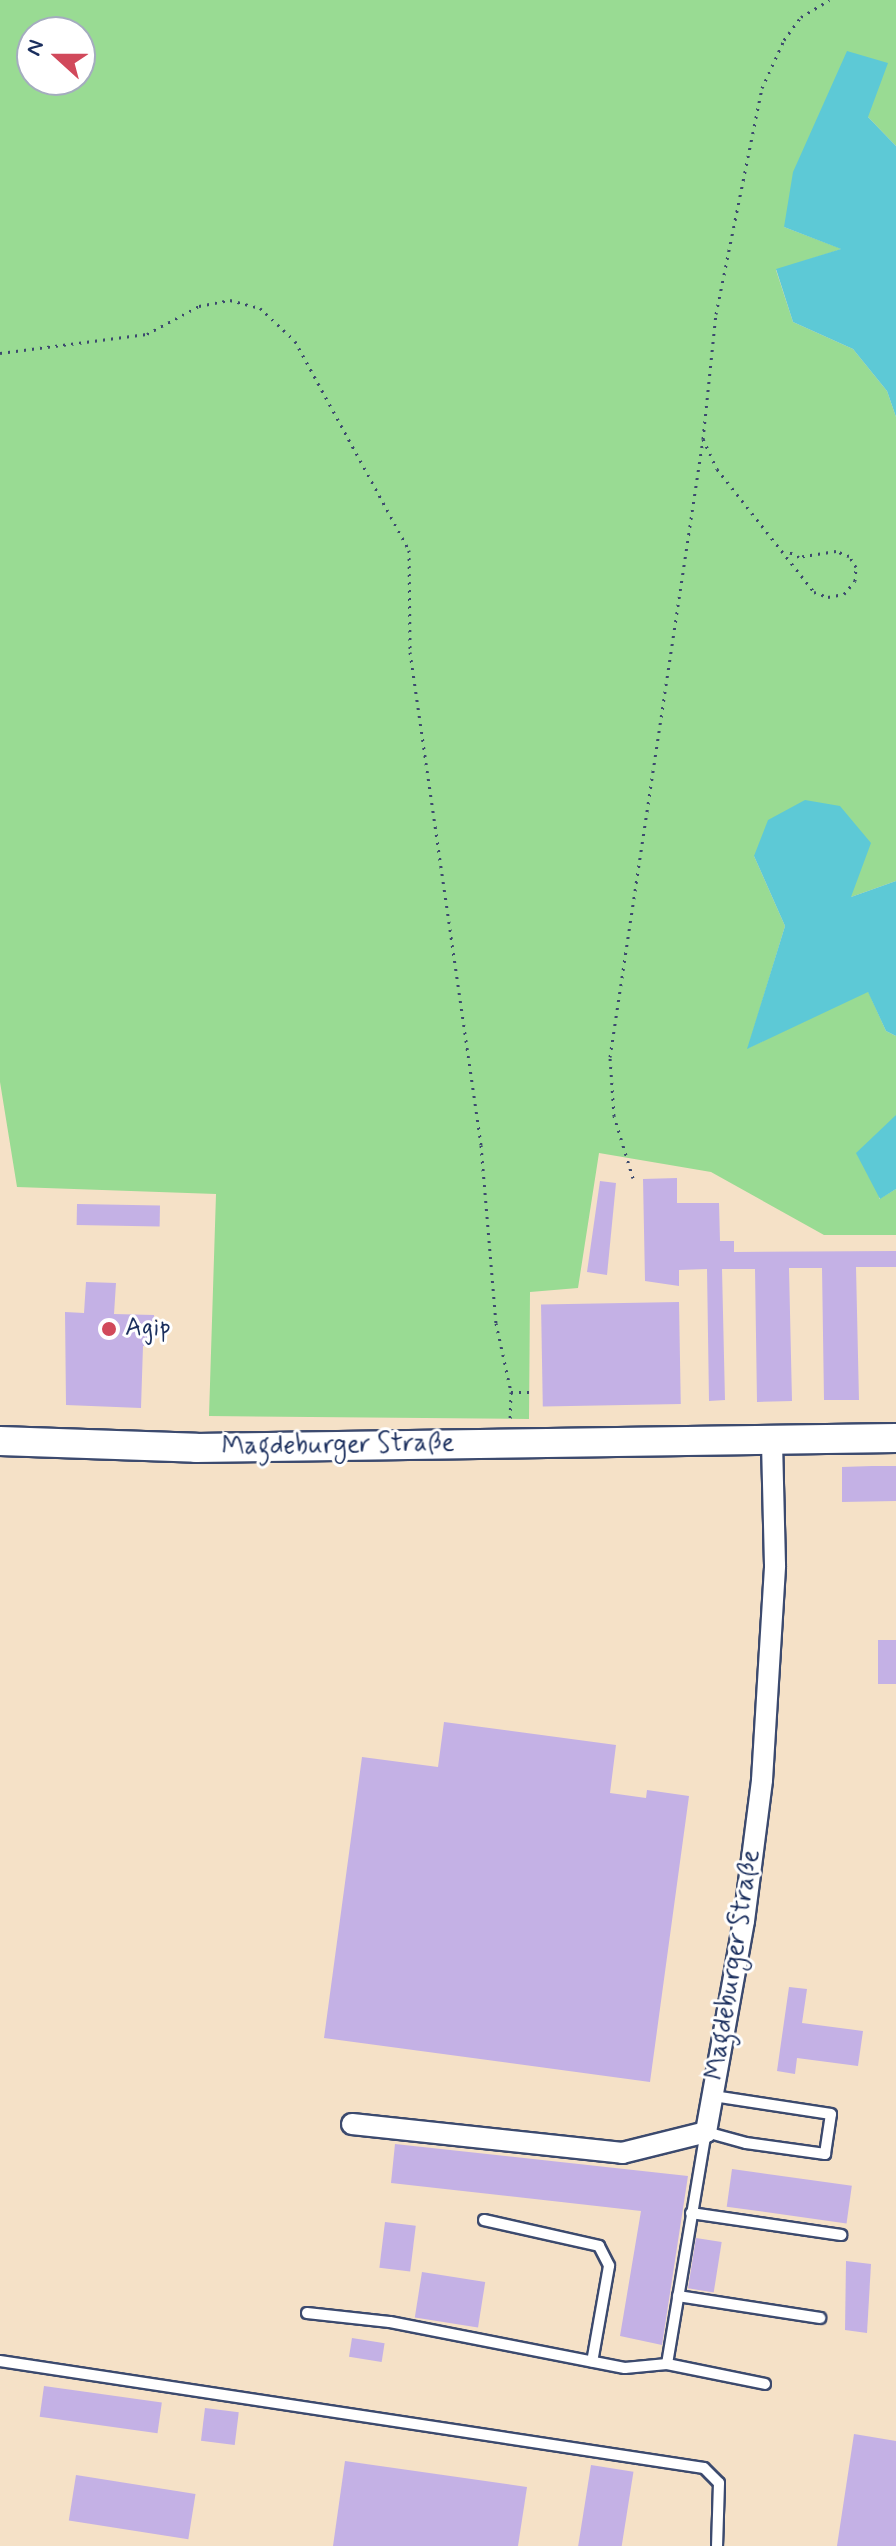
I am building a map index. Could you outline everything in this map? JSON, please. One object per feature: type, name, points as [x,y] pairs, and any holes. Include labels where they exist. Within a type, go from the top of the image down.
[{"type":"main road","name":"Magdeburger Straße","points":[[0,1441],[113,1447],[896,1438]]},
{"type":"street","name":"Magdeburger Straße","points":[[706,2132],[744,1921],[762,1780],[775,1565],[772,1441]]},
{"type":"street","points":[[352,2124],[622,2153],[706,2132]]},
{"type":"lane","points":[[667,2364],[706,2132],[746,2143],[825,2154],[831,2114],[713,2096]]},
{"type":"lane","points":[[691,2213],[841,2235]]},
{"type":"lane","points":[[484,2220],[599,2246],[609,2266],[592,2362]]},
{"type":"lane","points":[[678,2296],[820,2318]]},
{"type":"lane","points":[[307,2313],[390,2322],[625,2368],[667,2364],[765,2384]]},
{"type":"lane","points":[[0,2361],[704,2468],[719,2483],[717,2546]]},
{"type":"path","points":[[633,1178],[614,1116],[610,1057],[703,439],[716,314],[762,88],[784,40],[801,17],[829,0]]},
{"type":"path","points":[[0,353],[147,334],[199,306],[230,300],[260,308],[295,341],[409,550],[410,652],[481,1145],[496,1323],[511,1392],[510,1444]]},
{"type":"path","points":[[703,439],[717,469],[787,551],[814,592],[828,597],[844,594],[855,581],[856,567],[849,556],[836,551],[799,557],[787,551]]},
{"type":"path","points":[[511,1392],[534,1392]]},
{"type":"green space","points":[[0,0],[896,0],[896,146],[868,117],[784,227],[842,249],[776,270],[793,322],[853,349],[887,391],[896,417],[896,881],[851,897],[754,856],[785,926],[748,1048],[868,991],[886,1031],[896,1036],[896,1115],[879,1199],[896,1189],[896,1235],[824,1235],[711,1172],[599,1153],[578,1288],[530,1292],[529,1419],[209,1416],[216,1194],[17,1187],[0,1082]]},
{"type":"water","points":[[847,51],[888,63],[868,117],[896,146],[896,417],[887,391],[853,349],[793,322],[776,269],[841,249],[784,227],[793,172]]},
{"type":"water","points":[[805,800],[840,806],[871,843],[851,897],[896,881],[896,1036],[886,1031],[868,992],[747,1049],[785,926],[754,856],[768,820]]},
{"type":"water","points":[[896,1115],[896,1189],[880,1199],[856,1153]]},
{"type":"building","points":[[677,1178],[677,1203],[719,1203],[720,1241],[734,1241],[734,1252],[896,1251],[896,1267],[856,1267],[859,1400],[824,1400],[822,1268],[789,1268],[792,1401],[757,1402],[755,1269],[722,1269],[725,1400],[709,1401],[707,1269],[679,1270],[679,1286],[645,1281],[643,1179]]},
{"type":"building","points":[[600,1181],[616,1183],[607,1275],[587,1272]]},
{"type":"building","points":[[77,1204],[160,1205],[160,1226],[77,1225]]},
{"type":"building","points":[[86,1282],[116,1283],[114,1314],[154,1315],[153,1346],[143,1346],[141,1408],[66,1405],[65,1312],[84,1313]]},
{"type":"building","points":[[679,1302],[681,1404],[543,1406],[541,1304]]},
{"type":"building","points":[[896,1466],[896,1501],[842,1502],[842,1467]]},
{"type":"building","points":[[878,1640],[896,1640],[896,1684],[878,1684]]},
{"type":"building","points":[[444,1722],[616,1745],[610,1793],[646,1798],[647,1790],[689,1796],[650,2082],[324,2038],[362,1757],[438,1767]]},
{"type":"building","points":[[789,1987],[807,1989],[802,2023],[863,2031],[858,2066],[797,2058],[795,2074],[777,2071]]},
{"type":"building","points":[[395,2144],[688,2176],[662,2345],[620,2336],[641,2211],[391,2183]]},
{"type":"building","points":[[732,2169],[852,2186],[847,2223],[727,2207]]},
{"type":"building","points":[[385,2222],[416,2226],[410,2271],[379,2268]]},
{"type":"building","points":[[696,2238],[722,2242],[714,2292],[688,2288]]},
{"type":"building","points":[[846,2261],[871,2264],[867,2333],[845,2330]]},
{"type":"building","points":[[422,2272],[485,2282],[478,2327],[415,2317]]},
{"type":"building","points":[[352,2338],[385,2343],[382,2362],[349,2357]]},
{"type":"building","points":[[44,2386],[162,2403],[158,2433],[40,2417]]},
{"type":"building","points":[[205,2408],[239,2412],[235,2445],[201,2441]]},
{"type":"building","points":[[854,2434],[896,2441],[896,2546],[837,2546]]},
{"type":"building","points":[[345,2461],[527,2487],[518,2546],[333,2546]]},
{"type":"building","points":[[591,2465],[633,2472],[622,2546],[578,2546]]},
{"type":"building","points":[[76,2475],[196,2494],[188,2539],[69,2520]]},
{"type":"place","name":"Agip","points":[[109,1329]]}]
